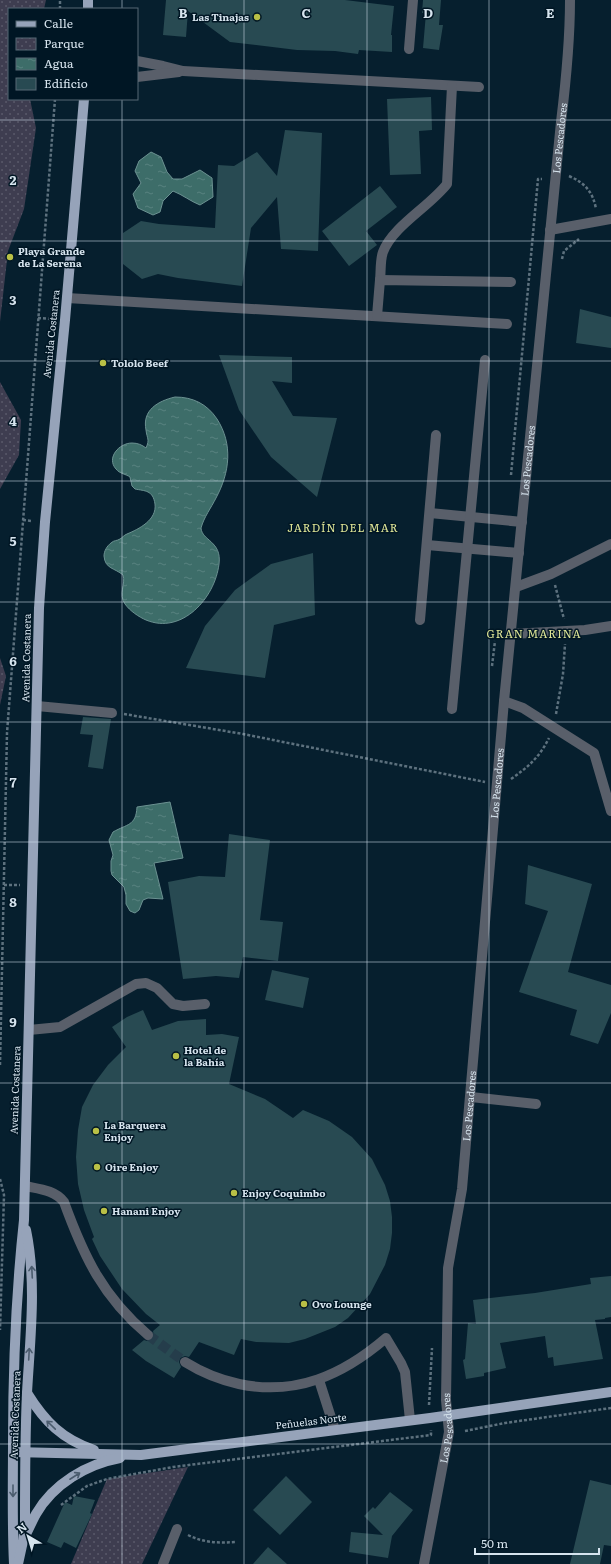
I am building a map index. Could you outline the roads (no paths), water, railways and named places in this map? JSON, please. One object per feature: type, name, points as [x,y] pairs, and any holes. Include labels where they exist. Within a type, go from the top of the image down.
[{"type":"main road","name":"Avenida Costanera","points":[[14,1564],[13,1452],[15,1339],[19,1262],[24,1220],[39,608],[45,522],[84,100]]},
{"type":"main road","name":"Avenida Costanera","points":[[18,1564],[23,1541],[27,1393],[32,1285],[30,1252],[24,1220]]},
{"type":"main road","name":"Peñuelas Norte","points":[[13,1452],[142,1455],[446,1416],[611,1392]]},
{"type":"main road","points":[[27,1393],[37,1409],[57,1430],[82,1446],[110,1454]]},
{"type":"main road","points":[[23,1541],[37,1513],[45,1501],[61,1486],[84,1470],[112,1459],[142,1455]]},
{"type":"street","points":[[409,49],[413,0]]},
{"type":"street","name":"Los Pescadores","points":[[424,1564],[449,1432],[446,1416],[448,1268],[462,1189],[471,1098],[504,701],[569,50],[570,0]]},
{"type":"street","points":[[138,61],[183,71],[478,87]]},
{"type":"street","points":[[138,77],[183,71]]},
{"type":"street","points":[[376,316],[383,253],[394,233],[438,196],[447,184],[452,86]]},
{"type":"street","points":[[550,230],[611,219]]},
{"type":"street","points":[[380,280],[511,282]]},
{"type":"street","points":[[66,298],[507,324]]},
{"type":"street","points":[[452,709],[485,360]]},
{"type":"street","points":[[420,620],[436,435]]},
{"type":"street","points":[[430,513],[522,522]]},
{"type":"street","points":[[516,587],[551,574],[611,544]]},
{"type":"street","points":[[427,545],[519,553]]},
{"type":"street","points":[[511,634],[565,631],[611,626]]},
{"type":"street","points":[[504,701],[522,708],[594,753],[611,811]]},
{"type":"street","points":[[37,706],[112,712]]},
{"type":"street","points":[[29,1030],[60,1027],[136,984],[146,983],[157,988],[173,1004],[183,1006],[205,1004]]},
{"type":"street","points":[[471,1098],[536,1104]]},
{"type":"street","points":[[25,1186],[55,1194],[61,1198],[64,1202],[81,1247],[96,1276],[116,1304],[148,1336]]},
{"type":"street","points":[[185,1362],[218,1378],[231,1382],[258,1387],[286,1387],[319,1380],[349,1366],[386,1338],[403,1367],[407,1382],[410,1420]]},
{"type":"street","points":[[319,1380],[335,1430]]},
{"type":"street","points":[[163,1564],[177,1529]]},
{"type":"water","points":[[151,152],[161,157],[167,172],[173,179],[182,179],[200,170],[212,178],[213,197],[200,205],[173,191],[163,201],[160,212],[153,215],[138,208],[133,194],[141,183],[135,171],[139,161]]},
{"type":"water","points":[[175,397],[194,400],[209,409],[217,419],[226,438],[228,458],[227,468],[221,488],[201,528],[205,536],[218,550],[219,556],[216,577],[211,589],[204,601],[184,618],[172,622],[159,623],[143,619],[127,607],[122,597],[124,582],[123,575],[108,566],[104,556],[105,550],[113,541],[120,539],[146,523],[153,515],[155,510],[154,499],[152,496],[148,492],[135,489],[132,486],[130,477],[119,472],[113,465],[113,456],[119,448],[127,444],[136,443],[146,448],[148,441],[145,423],[146,417],[157,404]]},
{"type":"water","points":[[170,802],[183,858],[154,863],[163,899],[148,898],[143,900],[139,910],[135,913],[130,911],[126,904],[124,887],[112,875],[111,861],[113,855],[109,840],[113,832],[133,821],[137,807]]},
{"type":"tunnel","points":[[148,1335],[185,1362]]},
{"type":"place","name":"Las Tinajas","points":[[257,17]]},
{"type":"place","name":"Playa Grande de La Serena","points":[[10,257]]},
{"type":"place","name":"Tololo Beef","points":[[103,363]]},
{"type":"place","name":"Hotel de la Bahía","points":[[176,1056]]},
{"type":"place","name":"La Barquera Enjoy","points":[[96,1131]]},
{"type":"place","name":"Oire Enjoy","points":[[97,1167]]},
{"type":"place","name":"Enjoy Coquimbo","points":[[234,1193]]},
{"type":"place","name":"Hanani Enjoy","points":[[104,1211]]},
{"type":"place","name":"Ovo Lounge","points":[[304,1304]]},
{"type":"district","name":"JARDÍN DEL MAR","points":[[343,528]]},
{"type":"district","name":"GRAN MARINA","points":[[534,634]]}]
